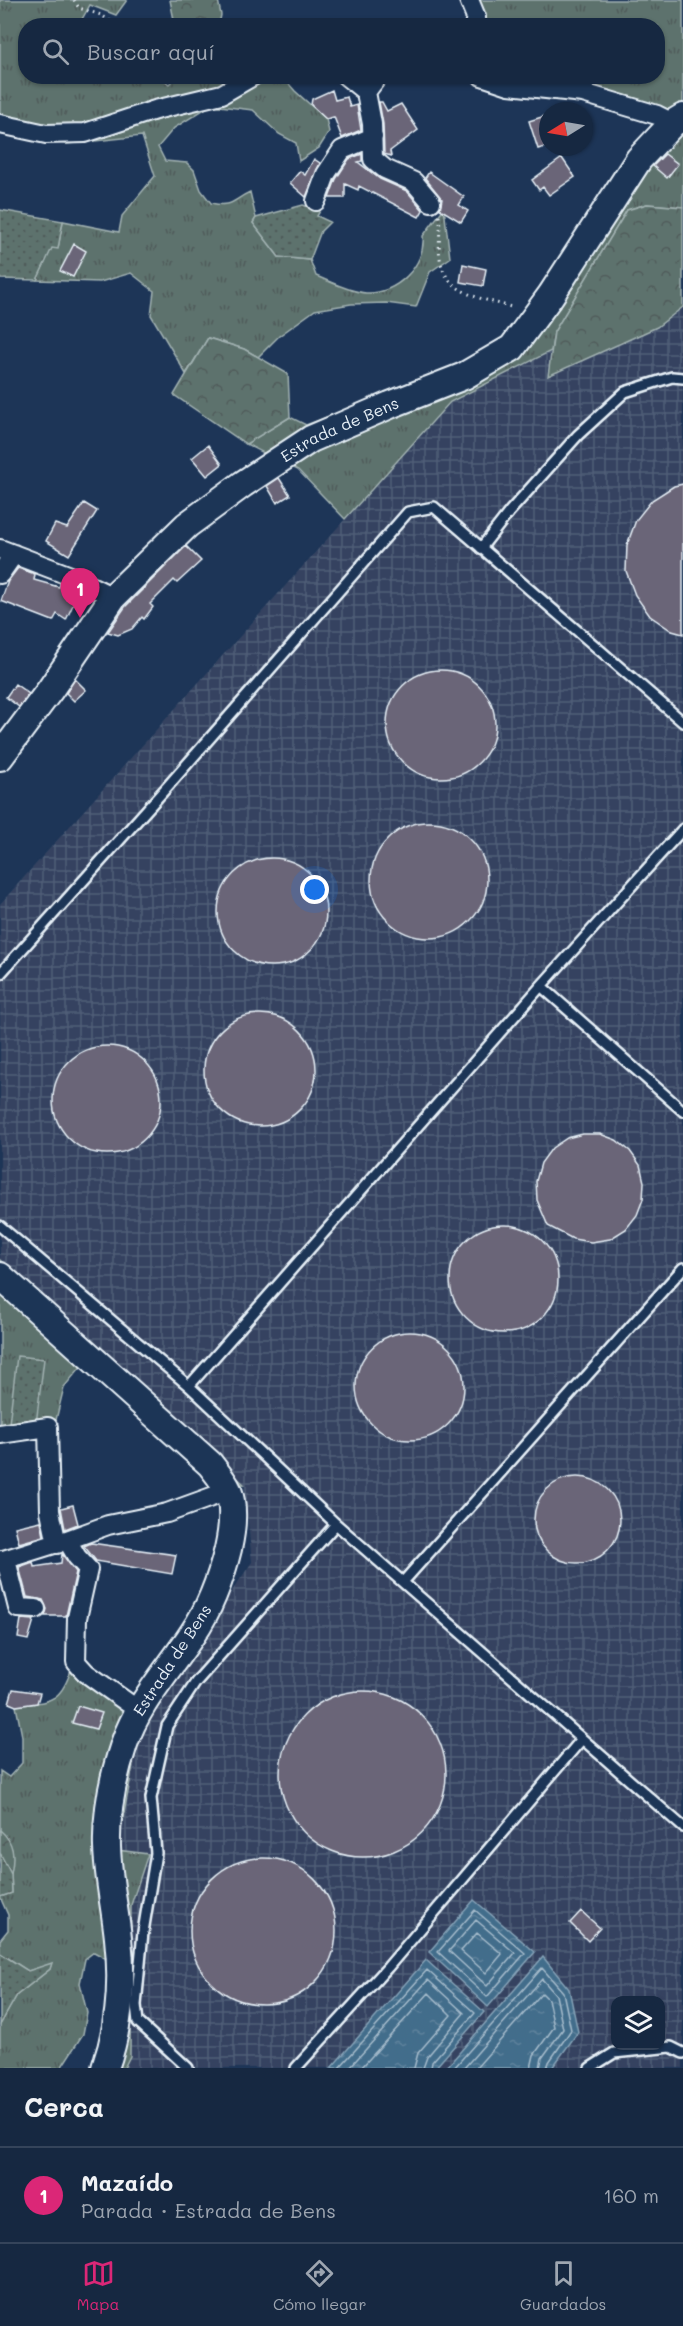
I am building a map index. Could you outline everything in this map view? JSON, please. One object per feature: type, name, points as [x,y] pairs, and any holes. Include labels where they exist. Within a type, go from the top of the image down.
[{"type":"street","points":[[469,0],[476,18]]},
{"type":"street","points":[[0,124],[46,134],[85,133],[154,110],[222,94],[239,84]]},
{"type":"street","points":[[356,84],[366,92],[372,124],[373,159],[385,169],[414,182],[431,202]]},
{"type":"street","points":[[366,92],[372,84]]},
{"type":"street","points":[[507,84],[583,93],[678,120]]},
{"type":"street","name":"Estrada de Bens","points":[[0,758],[113,597],[187,525],[311,439],[464,376],[512,348],[552,295],[639,159],[678,120]]},
{"type":"street","points":[[315,201],[326,174],[342,150],[373,137]]},
{"type":"street","points":[[0,573],[7,551],[68,575],[113,597]]},
{"type":"street","name":"Estrada de Bens","points":[[0,1276],[210,1464],[228,1491],[231,1511],[231,1534],[224,1567],[212,1598],[195,1631],[138,1710],[124,1744],[110,1794],[107,1846],[118,1939],[120,1997],[113,2046],[105,2068]]},
{"type":"street","points":[[0,1434],[48,1427],[50,1511],[62,1542],[88,1569],[76,1618],[76,1662],[86,1673],[138,1710]]},
{"type":"street","points":[[36,1609],[18,1608],[8,1568],[0,1560],[62,1542],[108,1525],[168,1513],[228,1491]]},
{"type":"lane","points":[[481,548],[510,511],[578,435],[625,392],[672,377],[683,378]]},
{"type":"lane","points":[[0,974],[167,788],[408,512],[434,507],[683,722]]},
{"type":"lane","points":[[189,1386],[683,828]]},
{"type":"lane","points":[[542,986],[683,1111]]},
{"type":"lane","points":[[0,1226],[189,1386],[336,1524],[683,1827]]},
{"type":"lane","points":[[403,1582],[683,1268]]},
{"type":"lane","points":[[188,2068],[138,2022],[136,2005],[143,1932],[156,1853],[151,1798],[167,1726],[196,1682],[336,1524]]},
{"type":"lane","points":[[296,2068],[388,1967],[582,1739]]},
{"type":"lane","points":[[590,2068],[614,2053],[672,2047],[683,2053]]},
{"type":"path","points":[[74,0],[79,8],[106,18]]},
{"type":"path","points":[[431,202],[439,210],[440,257],[444,274],[449,281],[454,287],[511,307]]},
{"type":"shaded area","points":[[683,285],[683,2068],[124,2068],[130,2056],[131,1905],[148,1855],[116,1850],[141,1723],[252,1562],[244,1484],[0,1260],[0,904],[450,402]]},
{"type":"green space","points":[[0,0],[127,0],[116,15],[90,5],[83,18],[18,18],[18,84],[289,84],[326,119],[329,132],[319,148],[299,161],[296,143],[279,134],[253,110],[211,105],[174,128],[158,147],[165,161],[187,163],[194,170],[201,190],[211,203],[228,204],[250,192],[256,218],[253,223],[279,257],[310,260],[316,276],[354,291],[366,293],[388,289],[407,276],[420,257],[423,236],[444,208],[450,258],[430,272],[416,307],[386,303],[351,304],[315,310],[279,336],[258,357],[244,349],[208,338],[186,374],[151,315],[154,291],[131,273],[100,282],[37,280],[52,247],[58,248],[63,221],[119,232],[122,216],[155,176],[142,136],[66,144],[0,134]]},
{"type":"green space","points":[[170,0],[218,0],[220,18],[174,18]]},
{"type":"green space","points":[[473,0],[683,0],[683,207],[647,204],[627,210],[554,332],[551,351],[450,402],[345,519],[298,470],[246,444],[290,417],[306,425],[460,366],[509,335],[540,298],[604,188],[665,108],[585,88],[559,84],[665,84],[665,18],[477,18]]},
{"type":"green space","points":[[647,204],[683,207],[683,307],[657,327],[548,376],[554,332],[627,210]]},
{"type":"green space","points":[[303,205],[320,211],[317,216],[330,222],[321,231],[310,260],[279,257],[253,223],[256,218]]},
{"type":"green space","points":[[0,210],[63,221],[58,249],[52,248],[37,280],[0,279]]},
{"type":"green space","points":[[208,338],[244,349],[288,374],[290,417],[246,444],[174,395]]},
{"type":"green space","points":[[0,1260],[244,1484],[214,1486],[84,1363],[64,1387],[55,1424],[0,1424]]},
{"type":"green space","points":[[17,1356],[44,1359],[36,1424],[9,1424]]},
{"type":"green space","points":[[72,1667],[141,1723],[117,1850],[148,1854],[131,1905],[130,2056],[124,2068],[95,2068],[99,2062],[110,1972],[105,1958],[94,1952],[85,1959],[80,1983],[87,2013],[83,2034],[61,2068],[0,2068],[0,2025],[17,1995],[50,1969],[51,1964],[28,1971],[0,1953],[0,1940],[8,1930],[8,1915],[0,1897],[12,1893],[11,1874],[0,1842],[0,1771],[9,1777],[22,1763],[22,1736],[16,1706],[46,1701],[59,1694],[64,1688]]},
{"type":"green space","points":[[0,1830],[11,1844],[13,1861],[11,1874],[7,1872],[0,1853]]},
{"type":"green space","points":[[0,1853],[11,1874],[12,1893],[0,1897]]},
{"type":"green space","points":[[0,1953],[28,1971],[52,1963],[50,1969],[17,1995],[0,2025]]},
{"type":"water","points":[[474,1900],[535,1952],[488,2007],[429,1952]]},
{"type":"water","points":[[543,1957],[569,1989],[578,2032],[552,2068],[446,2068]]},
{"type":"water","points":[[426,1960],[484,2012],[435,2068],[331,2068]]},
{"type":"building","points":[[332,90],[335,100],[347,97],[350,107],[357,105],[361,130],[342,138],[334,117],[326,119],[311,105],[312,99]]},
{"type":"building","points":[[379,102],[382,102],[387,111],[401,104],[418,130],[390,151],[391,156],[384,154],[383,124]]},
{"type":"building","points":[[539,118],[539,149],[538,149],[529,121]]},
{"type":"building","points":[[362,154],[362,161],[358,162],[380,179],[407,191],[423,210],[419,217],[359,186],[358,190],[345,184],[345,198],[329,198],[336,179],[349,159]]},
{"type":"building","points":[[665,154],[678,164],[667,178],[653,166]]},
{"type":"building","points":[[562,158],[575,177],[549,195],[543,187],[539,190],[532,180]]},
{"type":"building","points":[[314,159],[320,163],[306,197],[290,183],[300,171],[305,175]]},
{"type":"building","points":[[429,172],[464,197],[459,205],[468,211],[461,222],[440,209],[442,199],[425,178]]},
{"type":"building","points":[[74,244],[86,251],[73,277],[60,271]]},
{"type":"building","points":[[463,264],[486,269],[483,286],[460,282]]},
{"type":"building","points":[[208,445],[222,464],[207,476],[192,458]]},
{"type":"building","points":[[279,478],[290,495],[277,503],[267,486]]},
{"type":"building","points":[[683,484],[683,634],[672,631],[650,616],[635,595],[626,571],[627,545],[636,520],[652,500],[674,486]]},
{"type":"building","points":[[84,503],[97,511],[69,555],[46,541],[55,524],[67,528]]},
{"type":"building","points":[[186,546],[201,561],[177,583],[174,580],[150,604],[153,607],[144,619],[142,617],[132,629],[118,635],[108,632],[125,607]]},
{"type":"building","points":[[18,568],[35,574],[34,580],[59,587],[60,584],[77,596],[66,620],[57,614],[53,621],[1,601],[8,581]]},
{"type":"building","points":[[441,670],[462,674],[479,686],[491,703],[495,724],[491,745],[479,762],[462,774],[441,778],[420,774],[403,762],[391,745],[387,724],[391,703],[403,686],[420,674]]},
{"type":"building","points":[[75,679],[86,690],[74,701],[66,693]]},
{"type":"building","points":[[15,684],[29,694],[19,707],[6,697]]},
{"type":"building","points":[[429,822],[451,826],[470,839],[483,858],[487,880],[483,902],[470,921],[451,934],[429,938],[407,934],[388,921],[375,902],[371,880],[375,858],[388,839],[407,826]]},
{"type":"building","points":[[272,858],[293,862],[310,874],[322,891],[326,912],[322,933],[310,950],[293,962],[272,966],[251,962],[234,950],[222,933],[218,912],[222,891],[234,874],[251,862]]},
{"type":"building","points":[[260,1014],[281,1019],[299,1031],[311,1049],[316,1070],[311,1091],[299,1109],[281,1121],[260,1126],[239,1121],[221,1109],[209,1091],[204,1070],[209,1049],[221,1031],[239,1019]]},
{"type":"building","points":[[107,1046],[128,1050],[145,1062],[157,1079],[161,1100],[157,1121],[145,1138],[128,1150],[107,1154],[86,1150],[69,1138],[57,1121],[53,1100],[57,1079],[69,1062],[86,1050]]},
{"type":"building","points":[[583,1134],[600,1134],[616,1140],[630,1151],[640,1165],[644,1182],[643,1199],[637,1215],[626,1229],[610,1239],[591,1242],[573,1239],[548,1226],[537,1200],[536,1181],[541,1163],[552,1148],[567,1138]]},
{"type":"building","points":[[504,1225],[525,1229],[542,1241],[554,1258],[558,1279],[554,1300],[542,1317],[525,1329],[504,1333],[483,1329],[466,1317],[454,1300],[450,1279],[454,1258],[466,1241],[483,1229]]},
{"type":"building","points":[[410,1332],[431,1336],[448,1348],[460,1365],[464,1386],[460,1407],[448,1424],[431,1436],[410,1440],[389,1436],[372,1424],[360,1407],[356,1386],[360,1365],[372,1348],[389,1336]]},
{"type":"building","points":[[577,1477],[601,1484],[613,1496],[620,1520],[613,1544],[601,1556],[577,1563],[553,1556],[541,1544],[534,1520],[541,1496],[553,1484]]},
{"type":"building","points":[[73,1505],[78,1524],[65,1529],[61,1508]]},
{"type":"building","points":[[41,1521],[44,1536],[19,1543],[15,1527]]},
{"type":"building","points":[[91,1543],[176,1555],[172,1574],[96,1561],[84,1546]]},
{"type":"building","points":[[62,1554],[76,1572],[66,1616],[45,1616],[47,1609],[43,1600],[27,1597],[19,1567],[33,1562],[34,1567],[61,1563]]},
{"type":"building","points":[[21,1619],[34,1620],[28,1640],[18,1638]]},
{"type":"building","points":[[13,1689],[40,1693],[37,1703],[16,1706],[9,1703]]},
{"type":"building","points":[[363,1691],[395,1698],[409,1705],[421,1716],[432,1728],[439,1742],[446,1774],[439,1806],[432,1820],[421,1832],[409,1843],[395,1850],[363,1857],[331,1850],[317,1843],[305,1832],[294,1820],[287,1806],[280,1774],[287,1742],[294,1728],[305,1716],[317,1705],[331,1698]]},
{"type":"building","points":[[78,1706],[102,1713],[96,1729],[72,1723]]},
{"type":"building","points":[[263,1858],[291,1863],[315,1879],[331,1903],[336,1931],[331,1959],[315,1983],[291,1999],[263,2004],[235,1999],[211,1983],[195,1959],[190,1931],[195,1903],[211,1879],[235,1863]]},
{"type":"building","points":[[581,1911],[600,1928],[588,1941],[570,1923]]},
{"type":"place","name":"Mazaído","points":[[80,618]]}]
